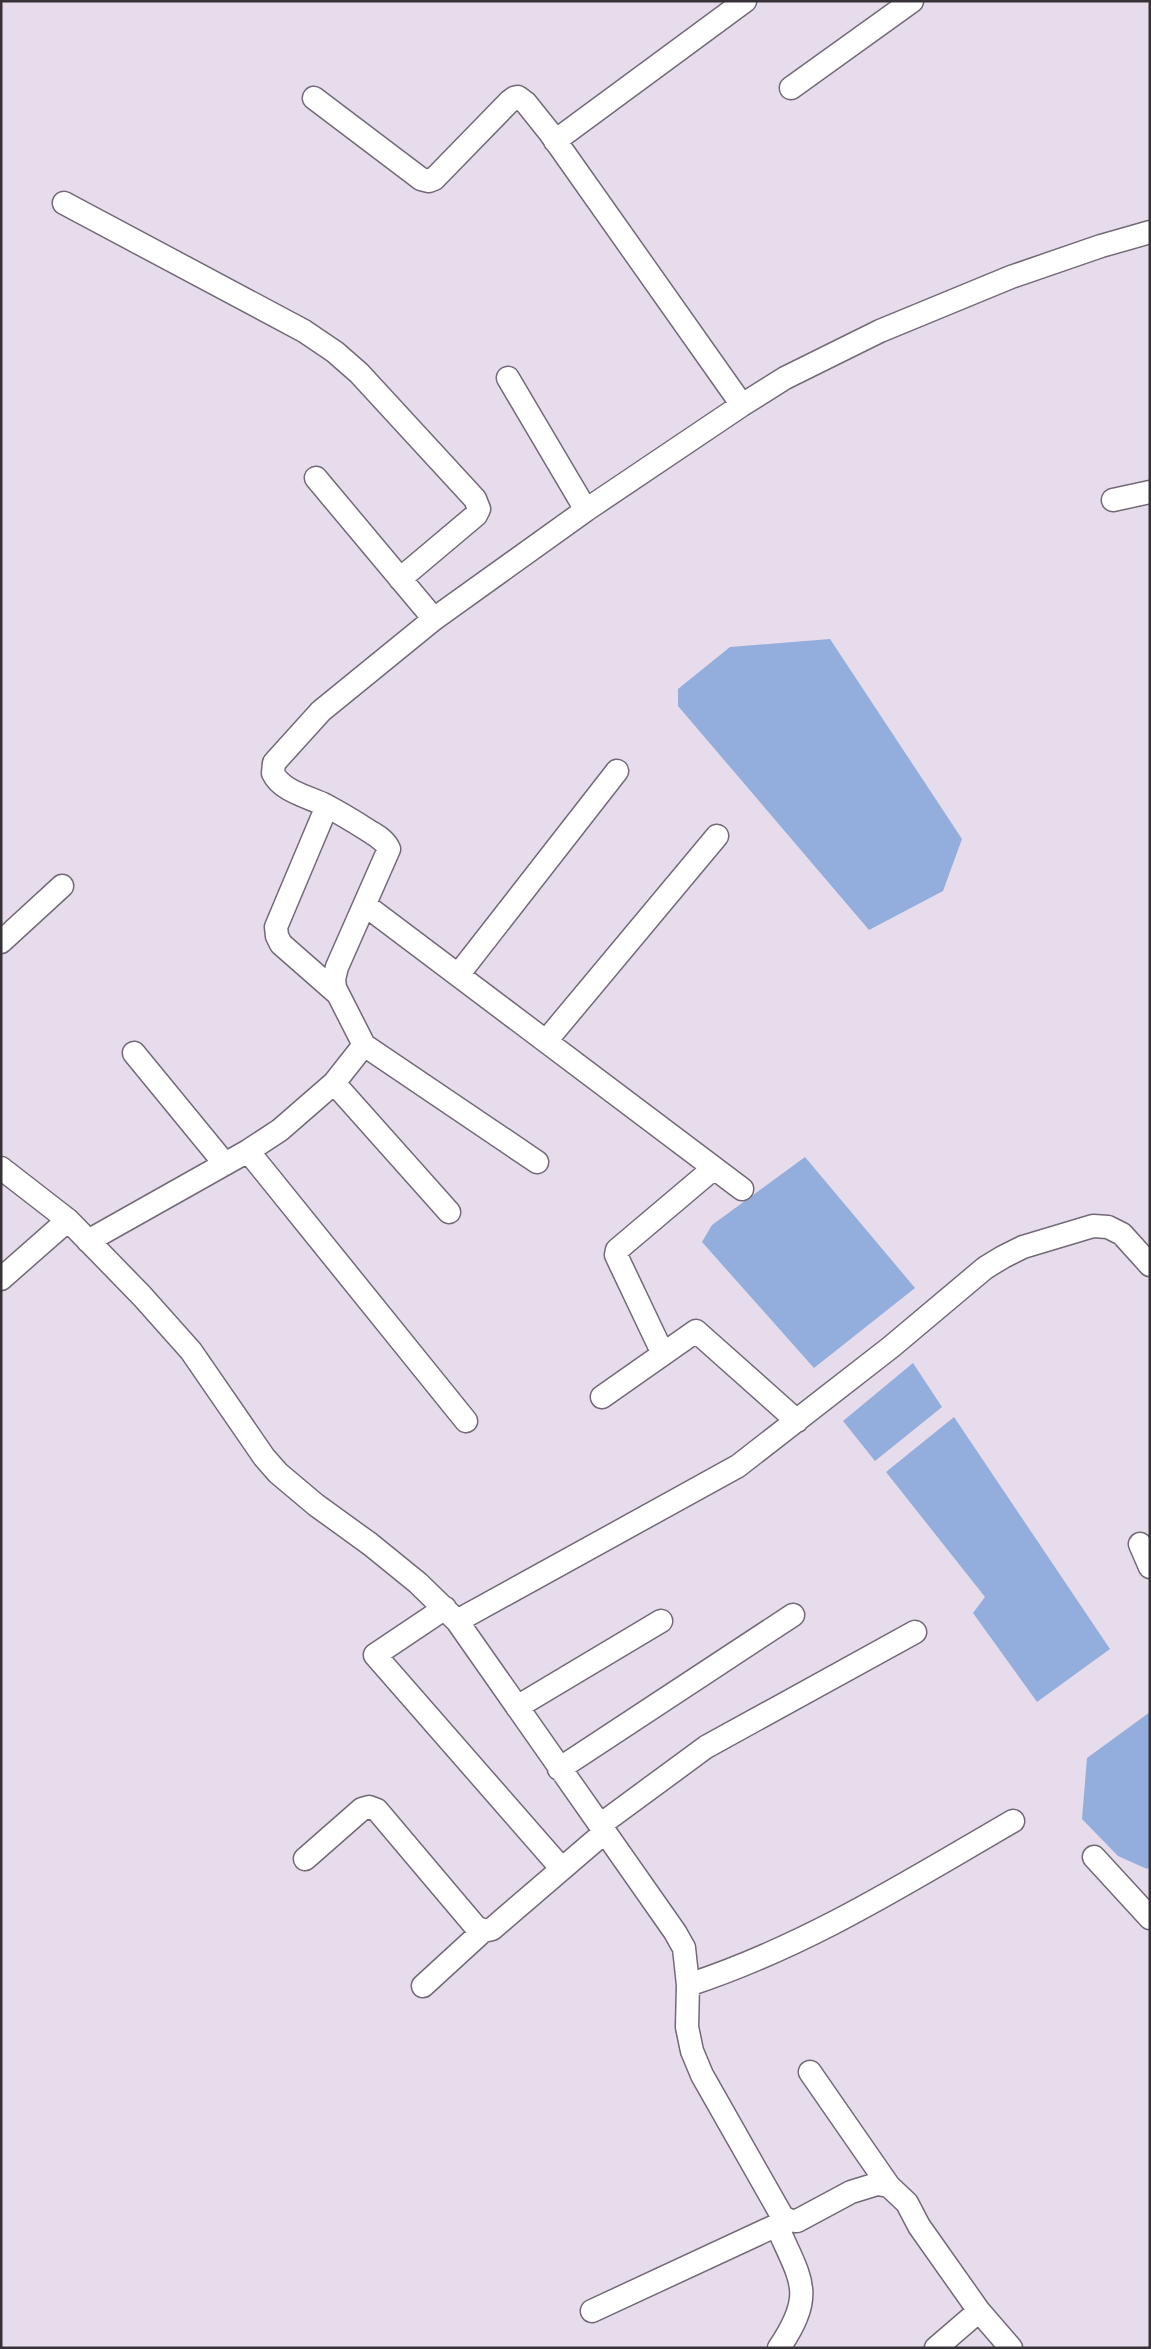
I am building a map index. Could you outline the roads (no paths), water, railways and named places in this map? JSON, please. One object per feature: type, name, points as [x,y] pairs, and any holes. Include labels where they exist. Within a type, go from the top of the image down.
[{"type":"street","points":[[556,141],[744,1]]},
{"type":"street","points":[[791,88],[912,1]]},
{"type":"street","points":[[314,98],[421,179],[429,181],[434,179],[514,98],[518,97],[526,103],[556,141],[742,404]]},
{"type":"street","points":[[64,202],[304,331],[335,352],[382,396],[475,499],[479,509],[476,515],[400,580]]},
{"type":"street","points":[[537,1162],[364,1045],[338,994],[334,978],[337,967],[366,905],[389,849],[381,840],[326,806],[278,782],[273,773],[274,763],[321,711],[434,619],[586,510],[742,404],[824,357],[880,331],[1011,277],[1101,246],[1150,232]]},
{"type":"street","points":[[508,378],[586,510]]},
{"type":"street","points":[[316,478],[434,619]]},
{"type":"street","points":[[1112,500],[1150,492]]},
{"type":"street","points":[[458,975],[617,771]]},
{"type":"street","points":[[326,806],[276,927],[277,936],[281,944],[338,994]]},
{"type":"street","points":[[546,1041],[717,836]]},
{"type":"street","points":[[1,942],[62,886]]},
{"type":"street","points":[[366,905],[742,1189]]},
{"type":"street","points":[[88,1241],[248,1152],[298,1116],[334,1083],[364,1045]]},
{"type":"street","points":[[134,1053],[225,1164]]},
{"type":"street","points":[[334,1083],[449,1212]]},
{"type":"street","points":[[248,1152],[466,1421]]},
{"type":"street","points":[[1,1168],[68,1220],[142,1296],[191,1351],[264,1457],[278,1473],[316,1505],[370,1544],[451,1614],[675,1932],[684,1948],[688,1984],[687,2027],[692,2051],[702,2075],[779,2211],[803,2290],[803,2301],[798,2314],[779,2348]]},
{"type":"street","points":[[662,1354],[616,1255],[617,1250],[714,1168]]},
{"type":"street","points":[[1,1279],[68,1220]]},
{"type":"street","points":[[562,1868],[375,1655],[721,1476],[797,1421],[891,1348],[984,1268],[1016,1250],[1093,1226],[1108,1227],[1122,1234],[1149,1259]]},
{"type":"street","points":[[602,1397],[696,1331],[797,1421]]},
{"type":"street","points":[[1140,1544],[1150,1567]]},
{"type":"street","points":[[560,1769],[793,1615]]},
{"type":"street","points":[[517,1706],[661,1621]]},
{"type":"street","points":[[423,1986],[483,1931],[492,1929],[562,1868],[603,1828],[706,1747],[915,1632]]},
{"type":"street","points":[[305,1859],[362,1809],[369,1807],[377,1810],[475,1926],[483,1931]]},
{"type":"street","points":[[688,1984],[741,1967],[824,1929],[1013,1821]]},
{"type":"street","points":[[1094,1857],[1150,1918]]},
{"type":"street","points":[[810,2072],[889,2186],[906,2204],[919,2226],[979,2311],[1011,2348]]},
{"type":"street","points":[[592,2311],[783,2223],[797,2221],[851,2192],[877,2184],[889,2186]]},
{"type":"street","points":[[936,2348],[979,2311]]},
{"type":"water","points":[[830,639],[962,839],[943,891],[869,930],[678,706],[678,689],[730,647]]},
{"type":"water","points":[[805,1157],[915,1288],[814,1368],[702,1242],[712,1225]]},
{"type":"water","points":[[913,1363],[942,1407],[875,1461],[843,1421]]},
{"type":"water","points":[[954,1417],[1110,1649],[1037,1702],[973,1613],[985,1597],[886,1472]]},
{"type":"water","points":[[1150,1712],[1150,1866],[1147,1869],[1118,1856],[1082,1819],[1087,1758]]}]
